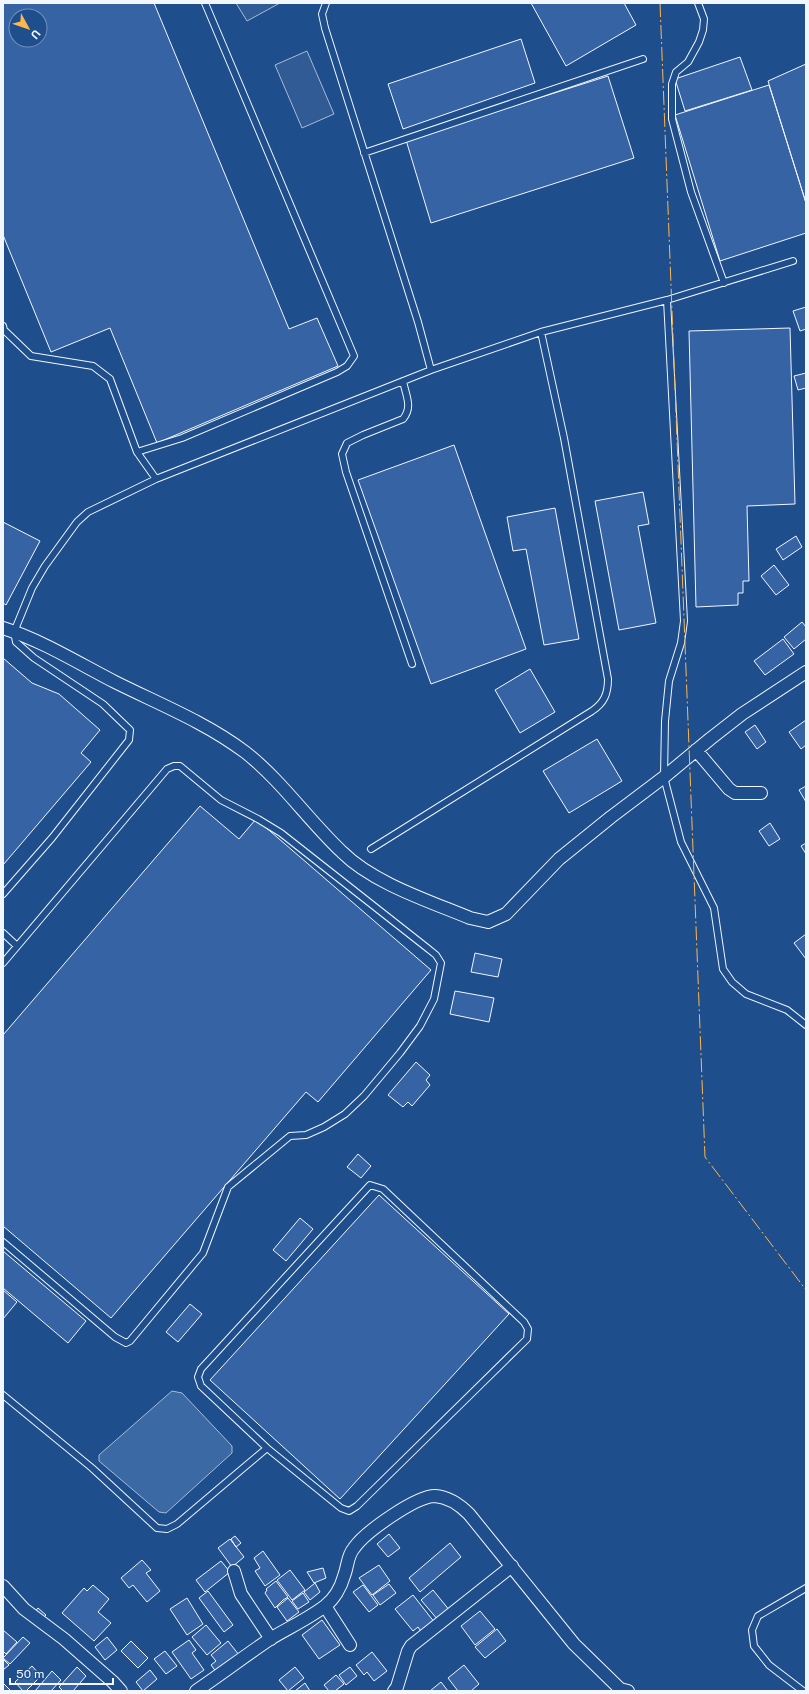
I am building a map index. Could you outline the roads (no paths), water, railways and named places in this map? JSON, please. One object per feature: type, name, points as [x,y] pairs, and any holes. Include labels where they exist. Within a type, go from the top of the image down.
[{"type":"street","points":[[9,630],[64,654],[115,682],[214,731],[267,770],[342,853],[370,874],[464,916],[488,922],[506,914],[559,859],[611,817],[664,778],[696,750],[742,714],[806,672]]},
{"type":"street","points":[[696,750],[729,790],[735,792],[761,793]]},
{"type":"street","points":[[196,1691],[271,1639],[325,1606],[338,1591],[344,1576],[348,1558],[353,1548],[373,1530],[406,1507],[433,1496],[445,1498],[458,1504],[480,1526],[574,1644],[615,1684],[628,1691]]},
{"type":"street","points":[[394,1691],[400,1681],[408,1651],[411,1646],[512,1566]]},
{"type":"street","points":[[234,1571],[241,1594],[271,1639]]},
{"type":"street","points":[[3,1586],[24,1609],[64,1639],[113,1682],[121,1691]]},
{"type":"street","points":[[325,1606],[350,1644]]},
{"type":"lane","points":[[137,452],[182,438],[338,372],[347,366],[354,356],[205,3]]},
{"type":"lane","points":[[326,3],[322,14],[325,28],[418,322],[431,370]]},
{"type":"lane","points":[[698,3],[704,19],[703,30],[699,42],[688,62],[676,72],[672,84],[672,119],[691,192],[724,283]]},
{"type":"lane","points":[[364,153],[643,59]]},
{"type":"lane","points":[[3,894],[52,838],[129,740],[130,730],[103,704],[27,652],[16,642],[9,630],[45,566],[77,522],[88,512],[156,479],[431,370],[541,332],[667,300],[794,261]]},
{"type":"lane","points":[[667,300],[684,621],[681,643],[669,681],[665,721],[664,778],[681,842],[714,908],[723,969],[732,982],[746,994],[787,1010],[806,1025]]},
{"type":"lane","points":[[3,326],[4,330],[31,356],[93,366],[110,378],[137,452],[156,479]]},
{"type":"lane","points":[[371,849],[592,711],[606,698],[608,679],[565,446],[541,332]]},
{"type":"lane","points":[[403,381],[410,409],[407,415],[403,419],[347,443],[342,454],[346,472],[412,664]]},
{"type":"lane","points":[[3,963],[167,769],[174,766],[180,766],[221,800],[281,833],[436,955],[441,963],[434,1000],[420,1026],[400,1053],[364,1096],[345,1114],[324,1127],[306,1135],[290,1136],[228,1187],[203,1254],[130,1341],[126,1343],[122,1342],[115,1337],[3,1242]]},
{"type":"lane","points":[[3,933],[17,946]]},
{"type":"lane","points":[[370,1185],[384,1189],[524,1322],[528,1329],[527,1338],[357,1506],[350,1511],[341,1508],[267,1448],[201,1386],[198,1377],[201,1369],[370,1185]]},
{"type":"lane","points":[[3,1395],[92,1468],[157,1528],[167,1529],[177,1524],[267,1448]]},
{"type":"lane","points":[[803,1691],[769,1665],[761,1656],[754,1646],[752,1630],[758,1616],[806,1588]]}]
